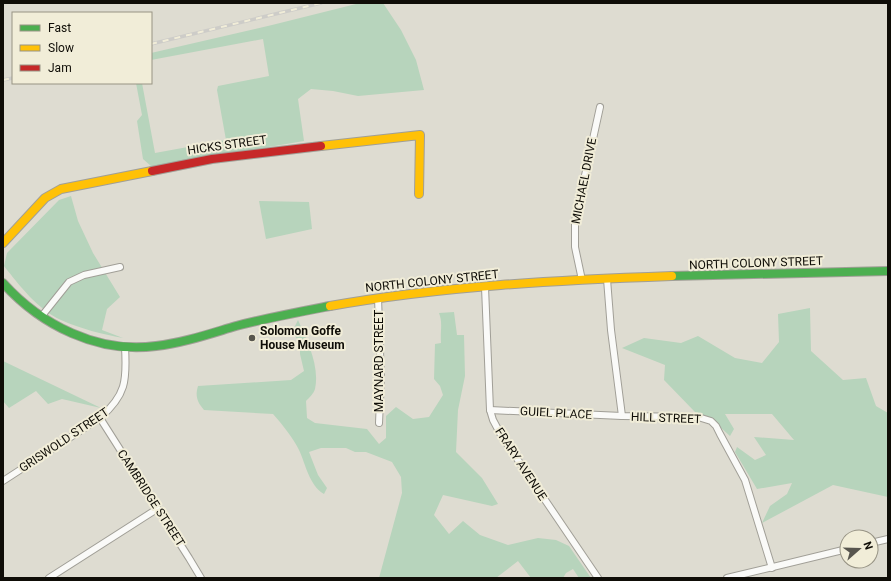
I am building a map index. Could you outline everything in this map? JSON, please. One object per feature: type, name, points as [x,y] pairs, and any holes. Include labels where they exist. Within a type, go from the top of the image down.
[{"type":"main road","name":"HICKS STREET","points":[[3,243],[46,198],[61,189],[186,163],[241,155],[420,135],[419,194]]},
{"type":"main road","name":"NORTH COLONY STREET","points":[[3,283],[29,308],[41,317],[61,328],[81,337],[125,348],[154,347],[183,342],[261,321],[378,298],[485,287],[582,280],[888,271]]},
{"type":"street","name":"MICHAEL DRIVE","points":[[582,280],[575,247],[575,221],[600,107]]},
{"type":"street","points":[[41,317],[69,282],[84,275],[120,266]]},
{"type":"street","name":"HILL STREET","points":[[608,279],[611,330],[622,416],[698,417],[705,418],[716,426],[745,480],[772,568]]},
{"type":"street","name":"FRARY AVENUE","points":[[485,287],[490,410],[493,420],[501,435],[598,578]]},
{"type":"street","name":"MAYNARD STREET","points":[[378,298],[381,378],[378,423]]},
{"type":"street","name":"GRISWOLD STREET","points":[[4,479],[100,418],[109,410],[122,392],[125,382],[125,348]]},
{"type":"street","name":"GUIEL PLACE","points":[[490,410],[622,416]]},
{"type":"street","name":"CAMBRIDGE STREET","points":[[100,418],[201,578]]},
{"type":"street","points":[[49,578],[157,509]]},
{"type":"street","points":[[728,578],[839,551]]},
{"type":"street","points":[[761,571],[762,578]]},
{"type":"green space","points":[[360,3],[383,3],[401,30],[416,60],[424,90],[358,96],[333,91],[311,89],[298,99],[304,141],[152,167],[143,159],[137,121],[142,115],[136,84],[142,84],[155,153],[226,140],[217,90],[218,86],[269,76],[263,39],[152,60],[152,53]]},
{"type":"green space","points":[[71,196],[78,221],[93,253],[120,297],[107,309],[102,330],[123,338],[84,329],[53,316],[37,304],[4,266],[7,253],[59,200]]},
{"type":"green space","points":[[259,201],[309,202],[312,229],[266,239]]},
{"type":"green space","points":[[810,308],[811,351],[843,380],[866,378],[876,406],[888,413],[888,497],[833,485],[762,523],[770,506],[787,494],[792,483],[757,489],[735,452],[737,447],[755,460],[766,455],[754,437],[794,440],[772,414],[725,414],[734,429],[730,436],[709,417],[695,412],[664,380],[665,365],[622,348],[644,338],[681,343],[698,336],[735,358],[762,363],[779,342],[778,314]]},
{"type":"green space","points":[[454,312],[457,335],[464,335],[465,376],[458,410],[456,452],[482,478],[498,504],[492,506],[443,495],[434,515],[449,534],[463,521],[480,535],[508,545],[538,538],[556,540],[569,546],[591,578],[579,578],[573,569],[566,573],[563,578],[531,578],[518,561],[496,578],[379,578],[402,493],[401,477],[392,462],[366,452],[355,452],[346,448],[321,448],[309,452],[318,475],[327,488],[324,494],[311,480],[294,441],[273,414],[204,410],[197,399],[198,386],[291,380],[304,371],[300,354],[300,343],[292,332],[298,320],[312,353],[316,371],[315,389],[313,394],[306,401],[307,418],[315,423],[367,429],[379,444],[386,438],[386,416],[396,407],[413,419],[429,417],[443,395],[440,386],[434,379],[435,344],[441,343],[441,324],[439,313]]},
{"type":"green space","points":[[3,361],[101,408],[62,399],[48,404],[36,391],[9,408],[3,401]]},
{"type":"railway","points":[[152,44],[321,3]]},
{"type":"railway","points":[[3,80],[12,78]]},
{"type":"traffic: fast","points":[[672,276],[888,271]]},
{"type":"traffic: fast","points":[[3,283],[35,312],[53,324],[92,341],[134,347],[176,343],[248,323],[330,306]]},
{"type":"traffic: slow","points":[[321,146],[420,135],[419,194]]},
{"type":"traffic: slow","points":[[3,243],[45,198],[61,189],[152,171]]},
{"type":"traffic: slow","points":[[330,306],[415,293],[501,285],[672,276]]},
{"type":"traffic: jam","points":[[152,171],[212,159],[321,146]]},
{"type":"place","name":"Solomon Goffe House Museum","points":[[252,338]]}]
